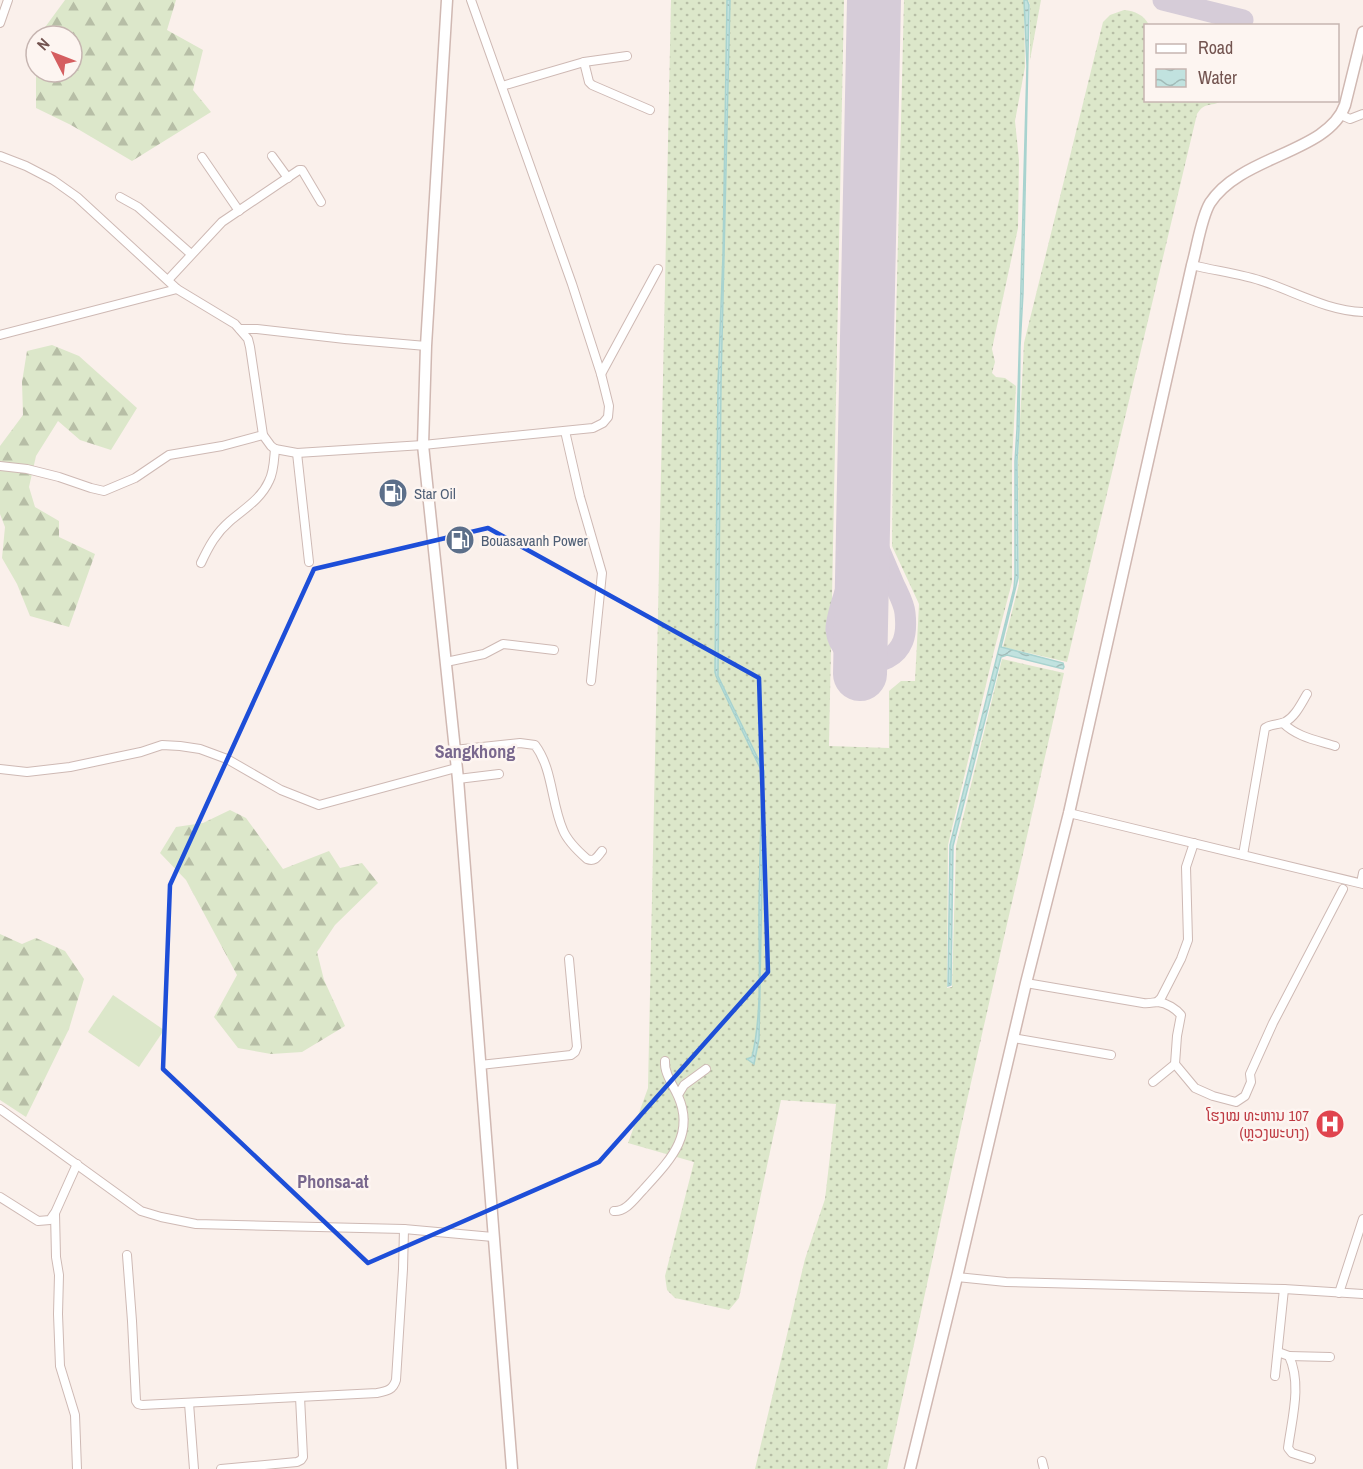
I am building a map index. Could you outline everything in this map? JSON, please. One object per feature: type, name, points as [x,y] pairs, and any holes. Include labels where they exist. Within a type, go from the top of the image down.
[{"type":"street","points":[[0,23],[8,0]]},
{"type":"street","points":[[447,0],[426,346],[423,445],[457,773],[512,1469]]},
{"type":"street","points":[[0,156],[53,180],[77,196],[177,288],[240,329],[248,339],[250,347],[263,435],[275,449],[297,453],[423,445],[593,428],[603,423],[608,417],[609,406],[601,374],[572,284],[471,0]]},
{"type":"street","points":[[910,1469],[1069,813],[1206,211],[1224,187],[1245,171],[1322,133],[1333,125],[1341,115],[1363,32]]},
{"type":"street","points":[[502,86],[584,62],[627,56]]},
{"type":"street","points":[[584,62],[589,82],[592,85],[650,110]]},
{"type":"street","points":[[1341,115],[1350,119],[1363,114]]},
{"type":"street","points":[[272,156],[288,178]]},
{"type":"street","points":[[202,157],[239,211]]},
{"type":"street","points":[[168,280],[222,222],[299,170],[302,170],[321,202]]},
{"type":"street","points":[[120,197],[138,207],[191,254]]},
{"type":"street","points":[[1192,265],[1263,281],[1349,312],[1363,312]]},
{"type":"street","points":[[601,374],[658,269]]},
{"type":"street","points":[[0,335],[177,288]]},
{"type":"street","points":[[240,329],[426,346]]},
{"type":"street","points":[[565,431],[580,497],[602,573],[591,681]]},
{"type":"street","points":[[0,466],[27,469],[104,490],[135,478],[169,455],[222,447],[263,435]]},
{"type":"street","points":[[201,563],[211,541],[229,522],[253,503],[270,481],[275,449]]},
{"type":"street","points":[[297,453],[309,562]]},
{"type":"street","points":[[446,662],[484,654],[503,644],[554,650]]},
{"type":"street","points":[[1243,855],[1265,728],[1268,725],[1283,723],[1293,716],[1307,694]]},
{"type":"street","points":[[1283,723],[1299,735],[1335,746]]},
{"type":"street","points":[[454,750],[520,743],[535,745],[545,762],[563,832],[587,860],[596,860],[602,851]]},
{"type":"street","points":[[0,769],[27,772],[59,768],[141,752],[162,745],[180,746],[200,749],[227,759],[281,790],[319,805],[457,773],[499,774]]},
{"type":"street","points":[[1069,813],[1362,883],[1363,873]]},
{"type":"street","points":[[1026,983],[1143,1003],[1157,1002],[1181,959],[1188,940],[1185,867],[1194,843]]},
{"type":"street","points":[[1157,1002],[1176,1009],[1181,1015],[1175,1064],[1195,1088],[1236,1102],[1245,1096],[1251,1082],[1250,1074],[1273,1023],[1343,889]]},
{"type":"street","points":[[480,1065],[571,1055],[575,1052],[577,1047],[569,959]]},
{"type":"street","points":[[1013,1038],[1111,1055]]},
{"type":"street","points":[[614,1211],[619,1211],[628,1205],[664,1167],[680,1143],[684,1129],[684,1112],[665,1069],[665,1061]]},
{"type":"street","points":[[1153,1082],[1175,1064]]},
{"type":"street","points":[[678,1095],[684,1085],[706,1069]]},
{"type":"street","points":[[0,1109],[141,1211],[161,1217],[196,1224],[404,1229],[493,1237]]},
{"type":"street","points":[[0,1197],[38,1221],[50,1220],[77,1164]]},
{"type":"street","points":[[55,1213],[56,1257],[59,1275],[60,1366],[75,1415],[77,1469]]},
{"type":"street","points":[[1339,1293],[1363,1219]]},
{"type":"street","points":[[127,1255],[138,1404],[377,1393],[387,1391],[396,1380],[404,1269],[404,1229]]},
{"type":"street","points":[[957,1277],[1006,1282],[1284,1289],[1363,1294]]},
{"type":"street","points":[[1275,1376],[1284,1289]]},
{"type":"street","points":[[1278,1352],[1289,1356],[1330,1357]]},
{"type":"street","points":[[1289,1356],[1295,1374],[1295,1396],[1288,1448],[1292,1453],[1311,1459]]},
{"type":"street","points":[[221,1469],[301,1460],[303,1457],[300,1397]]},
{"type":"street","points":[[189,1403],[194,1469]]},
{"type":"highlighted area","points":[[488,528],[759,678],[768,972],[599,1162],[368,1263],[163,1069],[170,885],[314,569]]},
{"type":"green space","points":[[65,0],[176,0],[167,30],[203,50],[193,90],[211,112],[132,161],[71,125],[36,108],[36,84],[84,84],[84,24],[47,24]]},
{"type":"green space","points":[[671,0],[727,0],[723,255],[718,383],[715,672],[761,770],[759,1010],[752,1057],[748,1059],[753,1063],[759,1039],[764,771],[718,676],[721,383],[730,0],[844,0],[829,746],[889,748],[889,691],[901,681],[915,681],[919,604],[892,546],[904,0],[1024,0],[1025,67],[1015,121],[1019,160],[1018,228],[992,349],[995,362],[992,373],[1016,386],[1012,461],[1012,582],[948,845],[947,988],[952,987],[956,846],[1002,659],[1064,673],[963,1118],[887,1469],[755,1469],[805,1259],[825,1199],[836,1104],[781,1100],[739,1298],[729,1310],[675,1298],[667,1290],[665,1276],[694,1162],[628,1143],[648,1088]]},
{"type":"green space","points":[[1028,0],[1041,0],[1030,60],[1030,4]]},
{"type":"green space","points":[[1124,10],[1132,11],[1139,14],[1148,24],[1144,24],[1144,102],[1220,102],[1205,106],[1197,114],[1067,662],[1003,647],[1019,584],[1018,460],[1024,343],[1103,22],[1110,15]]},
{"type":"green space","points":[[52,345],[79,356],[137,408],[111,450],[80,440],[58,421],[36,456],[29,487],[35,507],[59,521],[59,537],[95,554],[69,627],[30,616],[17,584],[2,558],[5,527],[0,514],[0,446],[23,415],[22,382],[27,351]]},
{"type":"green space","points":[[230,810],[246,818],[283,869],[329,851],[340,868],[362,863],[378,883],[335,925],[317,952],[324,980],[345,1026],[302,1052],[271,1054],[238,1048],[214,1017],[237,975],[186,880],[160,853],[176,827],[203,823]]},
{"type":"green space","points":[[0,934],[22,944],[36,938],[65,951],[84,979],[69,1029],[26,1117],[0,1100]]},
{"type":"green space","points":[[113,995],[164,1030],[139,1067],[88,1032]]},
{"type":"water","points":[[727,0],[730,0],[721,383],[718,676],[764,771],[759,1039],[754,1064],[747,1059],[752,1057],[759,1007],[761,770],[715,672],[718,383],[723,255]]},
{"type":"water","points":[[1024,0],[1027,0],[1029,5],[1017,461],[1018,578],[1001,647],[1063,663],[1064,667],[1063,669],[1007,655],[1001,657],[953,846],[951,985],[948,986],[950,845],[1014,588],[1015,576],[1015,461],[1027,66]]},
{"type":"taxiway","points":[[1163,0],[1243,20]]},
{"type":"taxiway","points":[[863,543],[842,601],[836,630],[839,642],[846,651],[856,658],[877,661],[888,658],[897,651],[903,641],[906,627],[902,602],[862,505],[864,492]]},
{"type":"runway","points":[[860,674],[874,0]]},
{"type":"place","name":"Star Oil","points":[[393,493]]},
{"type":"place","name":"Bouasavanh Power","points":[[460,540]]},
{"type":"place","name":"ໂຮງໝ ທະຫານ 107 (ຫຼວງພະບາງ)","points":[[1330,1124]]},
{"type":"district","name":"Sangkhong","points":[[475,751]]},
{"type":"district","name":"Phonsa-at","points":[[333,1181]]}]
